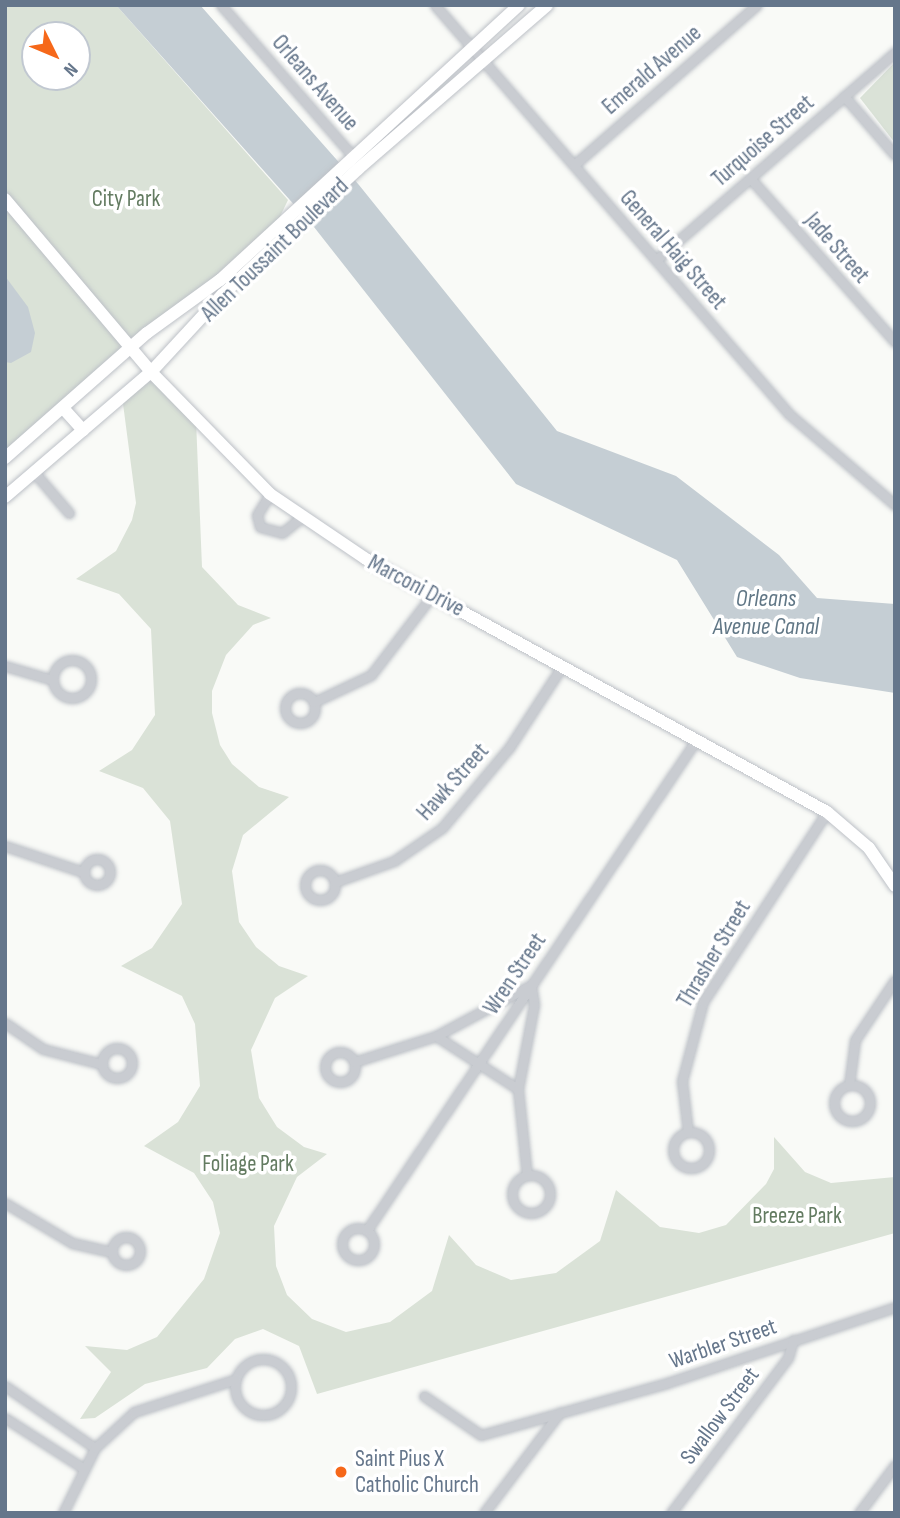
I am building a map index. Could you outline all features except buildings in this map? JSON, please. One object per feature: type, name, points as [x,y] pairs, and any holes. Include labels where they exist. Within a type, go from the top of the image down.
[{"type":"main road","name":"Allen Toussaint Boulevard","points":[[5,497],[151,372],[350,157],[519,5]]},
{"type":"main road","name":"Allen Toussaint Boulevard","points":[[5,458],[130,348],[220,280],[406,129],[547,5]]},
{"type":"main road","points":[[394,115],[406,129]]},
{"type":"main road","name":"Marconi Drive","points":[[5,199],[151,372],[270,494],[302,517],[433,594],[827,812],[869,848],[895,886]]},
{"type":"main road","points":[[63,408],[83,430]]},
{"type":"street","name":"Orleans Avenue","points":[[221,5],[350,157]]},
{"type":"street","name":"General Haig Street","points":[[435,5],[482,63],[821,446],[895,506]]},
{"type":"street","name":"Emerald Avenue","points":[[574,164],[757,5]]},
{"type":"street","name":"Turquoise Street","points":[[656,260],[895,52]]},
{"type":"street","points":[[844,96],[895,155]]},
{"type":"street","name":"Jade Street","points":[[750,178],[895,342]]},
{"type":"street","points":[[34,472],[69,513]]},
{"type":"street","points":[[270,494],[257,515],[260,527],[282,533],[302,517]]},
{"type":"street","points":[[314,702],[371,675],[433,594]]},
{"type":"street","points":[[5,666],[53,680],[60,694],[71,698],[88,691],[92,678],[88,666],[70,659],[58,665],[53,680]]},
{"type":"street","name":"Hawk Street","points":[[335,882],[394,861],[442,828],[509,748],[563,665]]},
{"type":"street","name":"Wren Street","points":[[367,1230],[696,740]]},
{"type":"street","name":"Thrasher Street","points":[[688,1132],[701,1134],[709,1145],[704,1163],[692,1169],[679,1164],[673,1153],[688,1132],[682,1081],[703,1002],[827,812]]},
{"type":"street","points":[[5,846],[83,872]]},
{"type":"street","points":[[849,1085],[870,1099],[866,1115],[852,1122],[834,1105],[849,1085],[855,1040],[895,979]]},
{"type":"street","points":[[354,1062],[436,1036],[531,985],[534,1005],[518,1089],[527,1176],[513,1197],[533,1213],[547,1204],[549,1188],[527,1176]]},
{"type":"street","points":[[5,1023],[43,1049],[102,1064]]},
{"type":"street","points":[[436,1036],[477,1066],[518,1089]]},
{"type":"street","points":[[5,1203],[72,1243],[112,1252]]},
{"type":"street","name":"Warbler Street","points":[[424,1396],[481,1435],[895,1307]]},
{"type":"street","name":"Swallow Street","points":[[671,1513],[788,1358],[793,1340]]},
{"type":"street","points":[[64,1513],[83,1468],[95,1448],[134,1412],[236,1379],[254,1360],[273,1360],[287,1373],[290,1391],[274,1413],[256,1414],[241,1405],[236,1379]]},
{"type":"street","points":[[5,1386],[95,1448]]},
{"type":"street","points":[[484,1513],[561,1410]]},
{"type":"street","points":[[5,1418],[83,1468]]},
{"type":"street","points":[[859,1513],[895,1465]]},
{"type":"green space","name":"City Park","points":[[5,5],[116,5],[288,200],[273,231],[5,458]]},
{"type":"green space","points":[[895,62],[895,143],[860,98]]},
{"type":"green space","name":"Foliage Park","points":[[151,372],[196,420],[202,567],[238,605],[271,618],[253,625],[226,655],[212,691],[212,713],[220,745],[232,764],[259,787],[289,797],[243,835],[232,871],[239,922],[256,947],[279,966],[308,976],[275,998],[251,1050],[259,1098],[277,1127],[304,1147],[327,1154],[297,1177],[274,1226],[276,1266],[287,1295],[312,1319],[346,1332],[390,1322],[432,1291],[449,1235],[476,1265],[511,1280],[556,1273],[600,1241],[616,1190],[660,1227],[699,1233],[726,1225],[766,1184],[774,1169],[774,1137],[805,1172],[831,1183],[895,1177],[895,1233],[317,1394],[299,1346],[263,1329],[235,1339],[207,1368],[145,1384],[95,1418],[80,1419],[111,1372],[85,1346],[127,1350],[157,1337],[204,1279],[220,1233],[213,1202],[194,1173],[144,1146],[178,1122],[200,1086],[195,1024],[182,996],[121,966],[152,948],[182,904],[170,821],[143,788],[99,771],[132,750],[155,715],[151,629],[119,594],[76,579],[116,551],[132,520],[136,503],[122,396]]},
{"type":"water","name":"Orleans Avenue Canal","points":[[116,5],[200,5],[359,185],[557,431],[676,476],[779,555],[817,598],[895,604],[895,693],[800,678],[737,657],[677,560],[516,484],[314,227]]},
{"type":"water","points":[[5,276],[28,307],[35,333],[31,352],[11,363],[5,362]]},
{"type":"place","name":"Saint Pius X Catholic Church","points":[[341,1472]]},
{"type":"park label","name":"Breeze Park","points":[[797,1216]]}]
